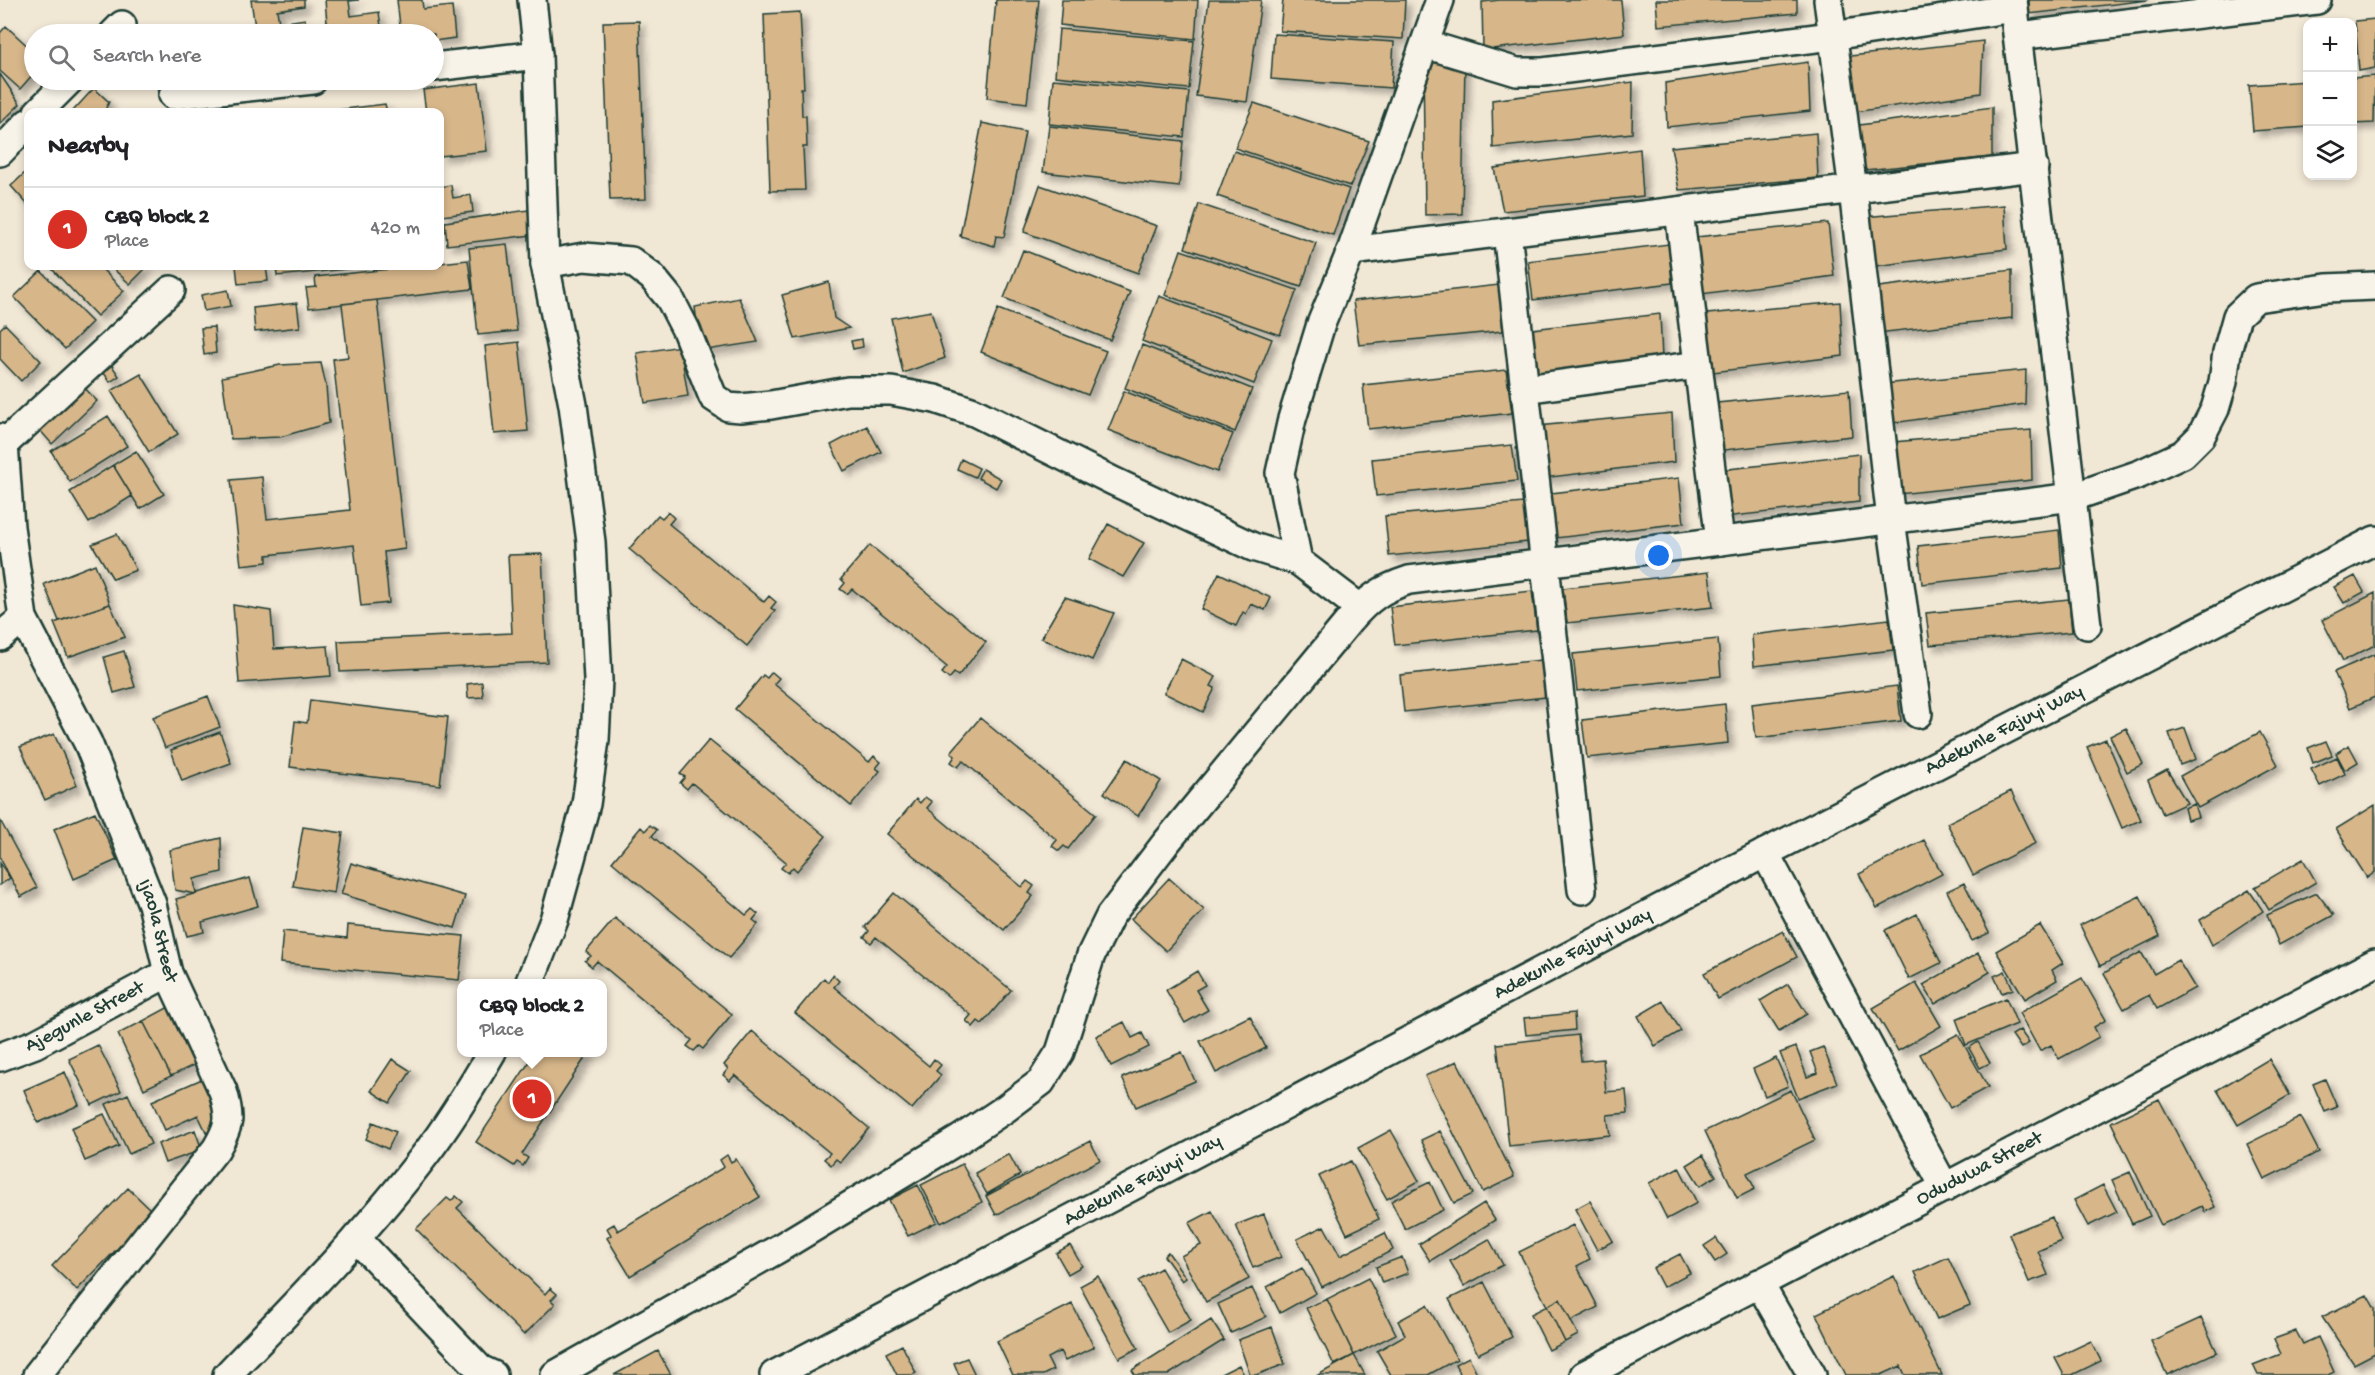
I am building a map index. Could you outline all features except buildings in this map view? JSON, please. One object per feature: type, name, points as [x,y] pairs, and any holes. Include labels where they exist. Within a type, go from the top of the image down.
[{"type":"street","points":[[531,979],[554,920],[586,804],[595,740],[598,680],[591,542],[573,405],[546,264],[538,55],[532,0]]},
{"type":"street","points":[[1298,561],[1280,473],[1292,419],[1321,324],[1351,251],[1440,0]]},
{"type":"street","points":[[1828,0],[1853,190],[1891,520],[1918,714]]},
{"type":"street","points":[[2018,36],[2317,0]]},
{"type":"street","points":[[1425,44],[1517,72],[1543,72],[1832,36],[2014,4],[2087,625]]},
{"type":"street","points":[[444,66],[538,55]]},
{"type":"street","points":[[42,108],[60,90]]},
{"type":"street","points":[[173,95],[220,90]]},
{"type":"street","points":[[0,152],[24,127]]},
{"type":"street","points":[[1351,251],[2034,167]]},
{"type":"street","points":[[1679,211],[1720,541]]},
{"type":"street","points":[[1507,232],[1582,890]]},
{"type":"street","points":[[546,264],[584,257],[631,261],[652,277],[670,299],[686,330],[713,397],[728,407],[761,406],[848,391],[891,391],[935,399],[974,412],[1252,547],[1298,561],[1360,608]]},
{"type":"street","points":[[555,1375],[778,1249],[960,1139],[1041,1082],[1060,1052],[1090,955],[1110,916],[1165,844],[1360,608],[1387,587],[1409,580],[2073,497],[2140,474],[2183,454],[2201,436],[2215,410],[2237,316],[2256,298],[2326,288],[2375,286]]},
{"type":"street","points":[[2,441],[171,290]]},
{"type":"street","points":[[1525,389],[1698,365]]},
{"type":"street","name":"Ijaola Street","points":[[2,441],[5,528],[23,618],[88,743],[152,904],[168,973],[223,1091],[229,1111],[228,1128],[216,1149],[37,1375]]},
{"type":"street","name":"Adekunle Fajuyi Way","points":[[774,1375],[1764,853],[2375,540]]},
{"type":"street","points":[[0,637],[23,618]]},
{"type":"street","points":[[1764,853],[1945,1188]]},
{"type":"street","name":"Oduduwa Street","points":[[1584,1375],[2375,963]]},
{"type":"street","name":"Ajegunle Street","points":[[0,1057],[35,1044],[168,973]]},
{"type":"street","points":[[227,1375],[356,1239],[425,1155],[464,1101],[490,1057]]},
{"type":"street","points":[[356,1239],[480,1369],[493,1375]]},
{"type":"street","points":[[1759,1283],[1812,1375]]},
{"type":"place","name":"CBQ block 2","points":[[532,1099]]}]
